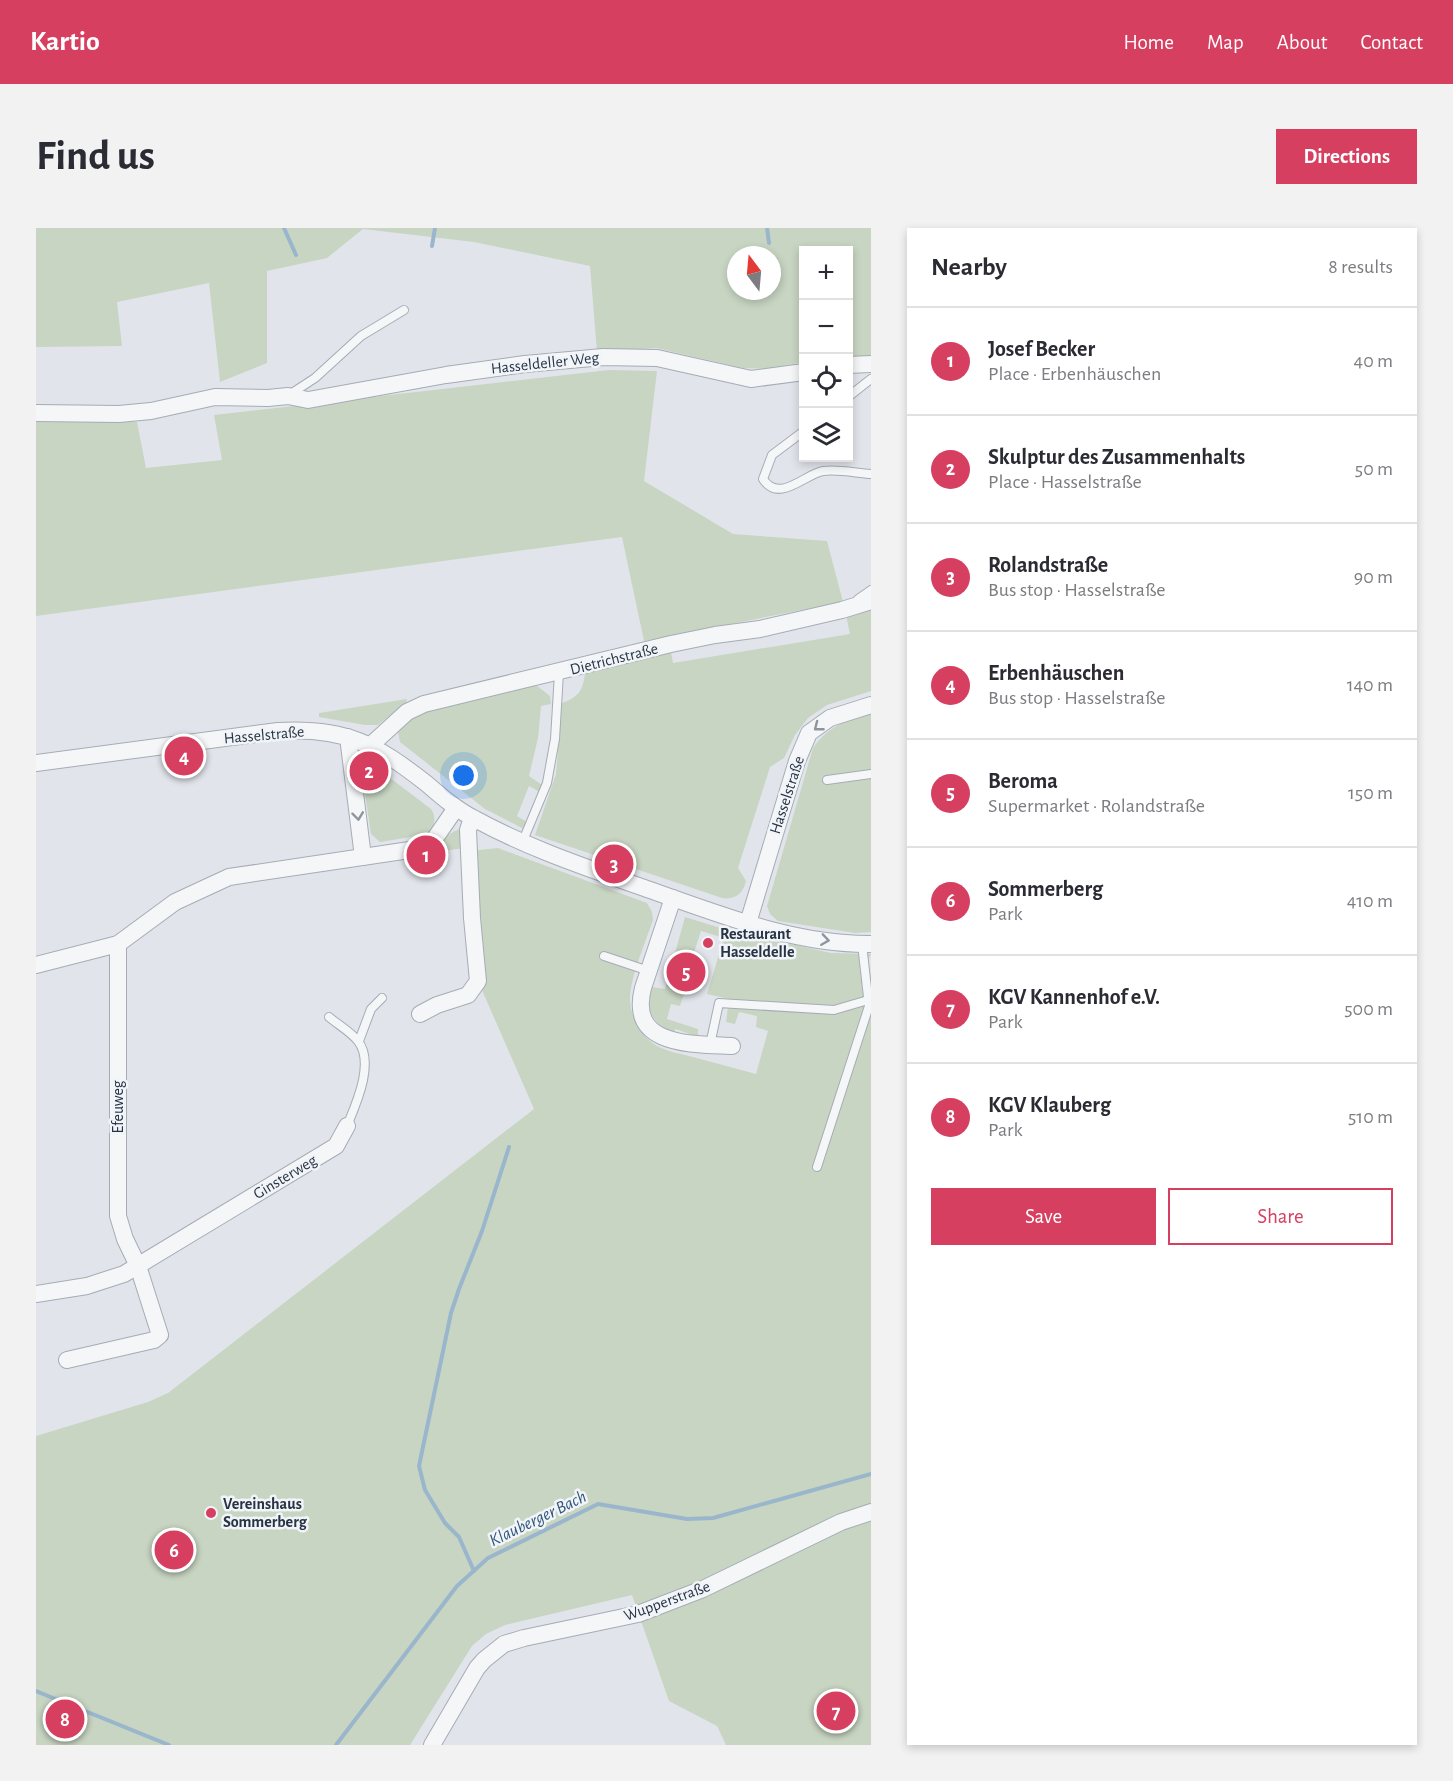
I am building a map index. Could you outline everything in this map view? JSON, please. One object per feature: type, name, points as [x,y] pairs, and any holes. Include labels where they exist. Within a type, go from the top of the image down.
[{"type":"street","name":"Hasseldeller Weg","points":[[36,413],[119,414],[151,411],[215,397],[288,396],[308,400],[446,375],[525,364],[603,357],[657,358],[751,379],[799,373]]},
{"type":"street","points":[[853,365],[871,364]]},
{"type":"street","name":"Dietrichstraße","points":[[371,745],[406,712],[424,704],[671,644],[760,629],[871,601]]},
{"type":"street","name":"Hasselstraße","points":[[748,923],[797,761],[810,733],[830,718],[871,705]]},
{"type":"street","name":"Hasselstraße","points":[[36,763],[278,731],[307,729],[348,737],[371,745],[397,761],[456,808],[522,844],[573,864],[748,923],[805,937],[867,944]]},
{"type":"street","points":[[348,737],[363,857]]},
{"type":"street","points":[[36,966],[118,944],[175,902],[229,877],[423,848],[431,844],[456,808]]},
{"type":"street","points":[[420,1014],[436,1005],[468,995],[478,981],[472,918],[468,830],[472,818]]},
{"type":"street","points":[[673,898],[641,995],[642,1014],[651,1031],[659,1037],[684,1043],[732,1046]]},
{"type":"street","name":"Efeuweg","points":[[118,944],[117,1216],[138,1266]]},
{"type":"street","name":"Ginsterweg","points":[[36,1294],[67,1290],[124,1274],[336,1146],[347,1126]]},
{"type":"street","points":[[67,1360],[154,1340],[160,1335],[138,1266]]},
{"type":"street","name":"Wupperstraße","points":[[432,1745],[477,1668],[504,1644],[638,1614],[703,1589],[841,1522],[871,1512]]},
{"type":"lane","points":[[288,396],[315,378],[361,336],[404,310]]},
{"type":"lane","points":[[853,394],[871,379]]},
{"type":"lane","points":[[799,435],[769,460],[763,479],[765,484],[776,487],[793,487],[823,471],[871,474]]},
{"type":"lane","points":[[842,610],[871,590]]},
{"type":"lane","points":[[522,844],[547,783],[555,739],[559,673]]},
{"type":"lane","points":[[827,780],[871,774]]},
{"type":"lane","points":[[817,1167],[869,1006],[867,944]]},
{"type":"lane","points":[[604,956],[649,971]]},
{"type":"lane","points":[[328,1017],[359,1041],[371,1009],[382,998]]},
{"type":"lane","points":[[710,1045],[719,1003],[834,1010],[868,1000]]},
{"type":"lane","name":"Ginsterweg","points":[[347,1126],[364,1084],[365,1065],[359,1041]]},
{"type":"green space","points":[[36,228],[871,228],[871,358],[853,359],[853,246],[799,246],[799,363],[769,369],[743,368],[656,348],[597,352],[590,266],[474,242],[363,229],[327,258],[267,271],[267,363],[220,382],[209,283],[117,302],[122,346],[36,347]]},
{"type":"green space","points":[[609,370],[657,371],[644,481],[733,534],[827,541],[843,602],[644,641],[622,537],[36,616],[36,422],[137,422],[146,468],[222,460],[214,415]]},
{"type":"green space","points":[[871,607],[871,691],[827,705],[808,718],[795,735],[784,758],[770,767],[738,868],[746,881],[738,895],[722,898],[535,835],[556,774],[562,703],[579,692],[585,673],[601,670],[601,665],[671,652],[673,663],[850,634],[846,615]]},
{"type":"green space","points":[[536,685],[550,696],[551,704],[541,706],[538,738],[529,776],[542,785],[540,792],[529,786],[517,816],[527,822],[524,829],[485,809],[400,742],[398,732],[413,716],[421,712]]},
{"type":"green space","points":[[407,699],[406,703],[378,725],[319,717],[319,713]]},
{"type":"green space","points":[[871,712],[871,932],[855,933],[778,921],[770,914],[767,906],[813,748],[832,729]]},
{"type":"green space","points":[[364,761],[369,762],[431,809],[434,824],[430,834],[380,842],[371,834],[361,767]]},
{"type":"green space","points":[[463,828],[465,848],[435,852],[446,837]]},
{"type":"green space","points":[[498,848],[647,903],[653,920],[634,976],[630,995],[631,1010],[645,1037],[657,1046],[670,1051],[756,1074],[768,1031],[756,1027],[757,1016],[739,1012],[735,1024],[726,1022],[729,999],[707,994],[724,938],[701,931],[689,968],[685,967],[679,988],[685,991],[680,1006],[671,1004],[667,1019],[698,1029],[698,1037],[676,1029],[672,1033],[655,1019],[649,1002],[652,987],[665,989],[685,917],[727,930],[831,953],[871,954],[868,960],[871,982],[871,1745],[726,1745],[717,1726],[669,1701],[632,1595],[505,1625],[486,1634],[472,1646],[410,1745],[36,1745],[36,1436],[148,1402],[168,1393],[534,1109],[478,981],[470,856],[479,850]]},
{"type":"waterway","points":[[284,228],[296,255]]},
{"type":"waterway","points":[[432,246],[435,228]]},
{"type":"waterway","points":[[767,228],[769,243]]},
{"type":"waterway","points":[[474,1571],[459,1537],[445,1523],[425,1490],[419,1466],[451,1313],[482,1231],[509,1147]]},
{"type":"waterway","name":"Klauberger Bach","points":[[336,1745],[457,1586],[488,1558],[598,1504],[687,1519],[713,1518],[871,1474]]},
{"type":"waterway","points":[[36,1691],[169,1745]]},
{"type":"place","name":"Erbenhäuschen","points":[[184,756]]},
{"type":"place","name":"Skulptur des Zusammenhalts","points":[[369,771]]},
{"type":"place","name":"Josef Becker","points":[[426,855]]},
{"type":"place","name":"Rolandstraße","points":[[614,864]]},
{"type":"place","name":"Restaurant Hasseldelle","points":[[708,943]]},
{"type":"place","name":"Beroma","points":[[686,972]]},
{"type":"place","name":"Vereinshaus Sommerberg","points":[[211,1513]]},
{"type":"place","name":"Sommerberg","points":[[174,1550]]},
{"type":"place","name":"KGV Kannenhof e.V.","points":[[836,1711]]},
{"type":"place","name":"KGV Klauberg","points":[[65,1719]]}]
